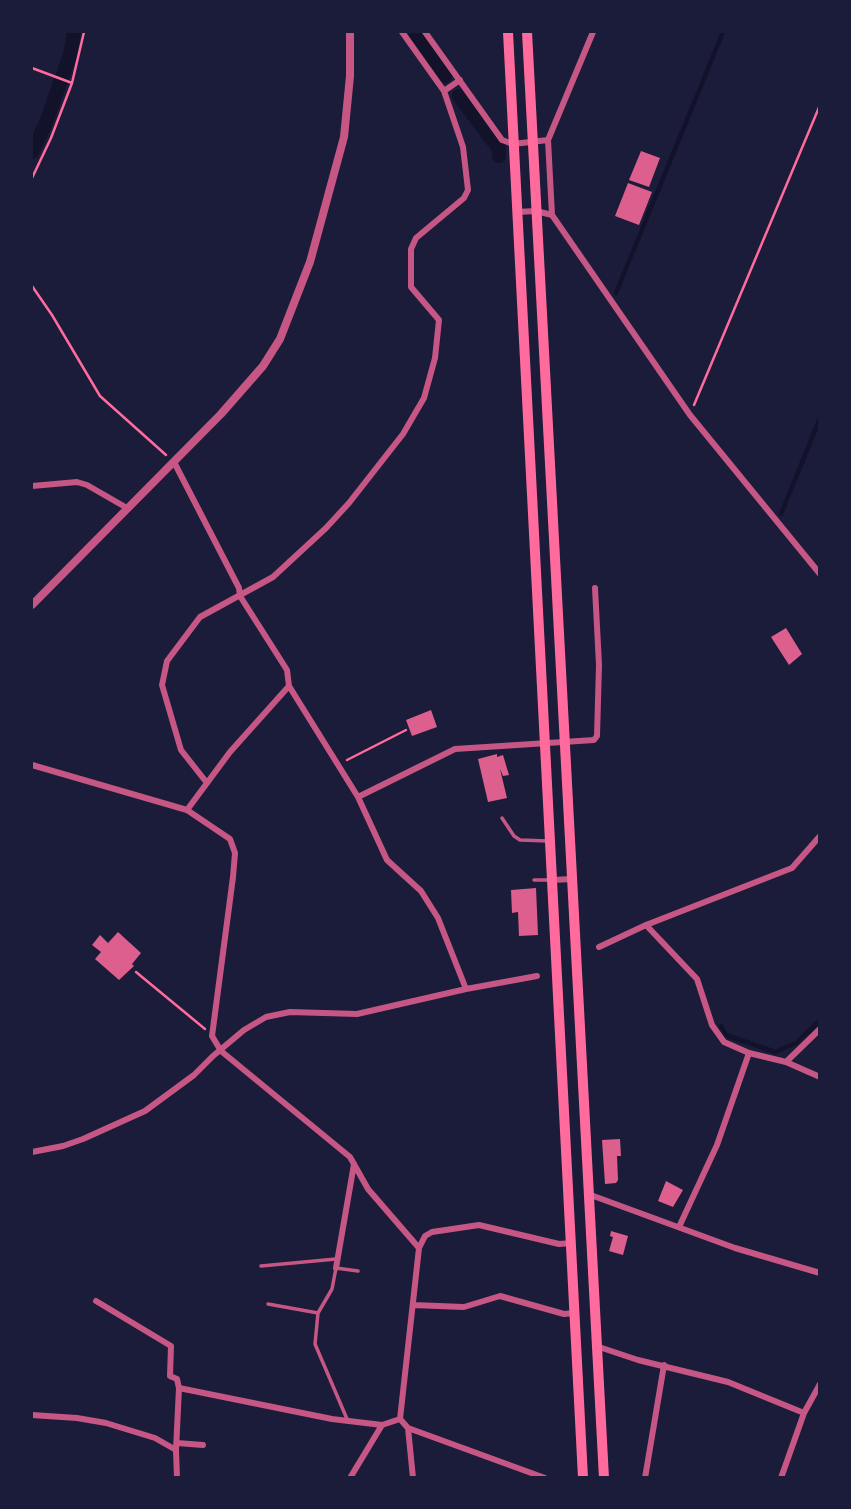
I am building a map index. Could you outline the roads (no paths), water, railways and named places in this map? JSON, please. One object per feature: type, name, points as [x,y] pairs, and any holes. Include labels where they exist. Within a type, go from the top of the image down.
[{"type":"main road","points":[[508,32],[583,1478]]},
{"type":"main road","points":[[527,32],[604,1478]]},
{"type":"street","points":[[32,605],[221,414],[263,366],[280,339],[310,262],[344,137],[350,76],[350,32]]},
{"type":"street","points":[[207,783],[181,750],[162,685],[167,661],[200,617],[273,576],[326,528],[377,470],[403,434],[424,398],[435,358],[439,320],[411,287],[411,249],[416,238],[464,198],[468,190],[463,147],[444,91],[402,32]]},
{"type":"street","points":[[425,32],[502,140],[513,144],[548,140]]},
{"type":"street","points":[[593,32],[548,140],[552,215],[690,415],[820,574]]},
{"type":"street","points":[[444,91],[460,80]]},
{"type":"street","points":[[517,212],[536,211],[552,215]]},
{"type":"street","points":[[174,462],[239,588],[240,596],[287,670],[289,686],[358,797],[387,860],[421,891],[438,918],[466,989]]},
{"type":"street","points":[[32,486],[78,482],[127,508]]},
{"type":"street","points":[[358,797],[455,749],[594,740],[597,736],[599,664],[595,588]]},
{"type":"street","points":[[187,810],[230,752],[289,686]]},
{"type":"street","points":[[32,765],[187,810],[230,839],[235,853],[212,1036],[221,1051],[350,1157],[368,1189],[419,1248]]},
{"type":"street","points":[[599,947],[646,925],[792,868],[820,836]]},
{"type":"street","points":[[552,880],[572,879]]},
{"type":"street","points":[[646,925],[697,979],[712,1025],[724,1042],[749,1053],[786,1062],[820,1077]]},
{"type":"street","points":[[32,1152],[83,1139],[145,1111],[194,1076],[244,1030],[266,1017],[290,1013],[357,1014],[537,976]]},
{"type":"street","points":[[786,1062],[820,1030]]},
{"type":"street","points":[[679,1227],[717,1145],[749,1053]]},
{"type":"street","points":[[336,1268],[354,1164]]},
{"type":"street","points":[[588,1194],[735,1248],[820,1273]]},
{"type":"street","points":[[545,1478],[408,1428],[400,1419],[419,1248],[425,1236],[432,1232],[479,1225],[559,1244],[572,1243]]},
{"type":"street","points":[[413,1306],[464,1307],[500,1296],[564,1314],[574,1313]]},
{"type":"street","points":[[96,1301],[171,1346],[170,1377],[177,1379],[179,1388],[177,1478]]},
{"type":"street","points":[[596,1346],[728,1382],[804,1413]]},
{"type":"street","points":[[645,1478],[664,1365]]},
{"type":"street","points":[[781,1478],[804,1413],[819,1386]]},
{"type":"street","points":[[179,1388],[348,1421],[382,1425],[400,1419]]},
{"type":"street","points":[[32,1415],[106,1423],[176,1446],[203,1445]]},
{"type":"street","points":[[350,1478],[382,1425]]},
{"type":"street","points":[[408,1428],[413,1478]]},
{"type":"lane","points":[[502,818],[513,836],[520,840],[551,841]]},
{"type":"lane","points":[[534,880],[552,880]]},
{"type":"lane","points":[[261,1266],[337,1259]]},
{"type":"lane","points":[[348,1421],[314,1343],[318,1313],[332,1289],[336,1268],[358,1271]]},
{"type":"lane","points":[[268,1304],[318,1313]]},
{"type":"waterway","points":[[32,152],[45,125],[70,55],[74,32]]},
{"type":"waterway","points":[[415,32],[445,76]]},
{"type":"waterway","points":[[616,293],[723,32]]},
{"type":"waterway","points":[[459,96],[499,149],[499,156]]},
{"type":"waterway","points":[[781,514],[820,418]]},
{"type":"waterway","points":[[721,1026],[726,1035],[775,1052],[796,1043],[820,1020]]}]
